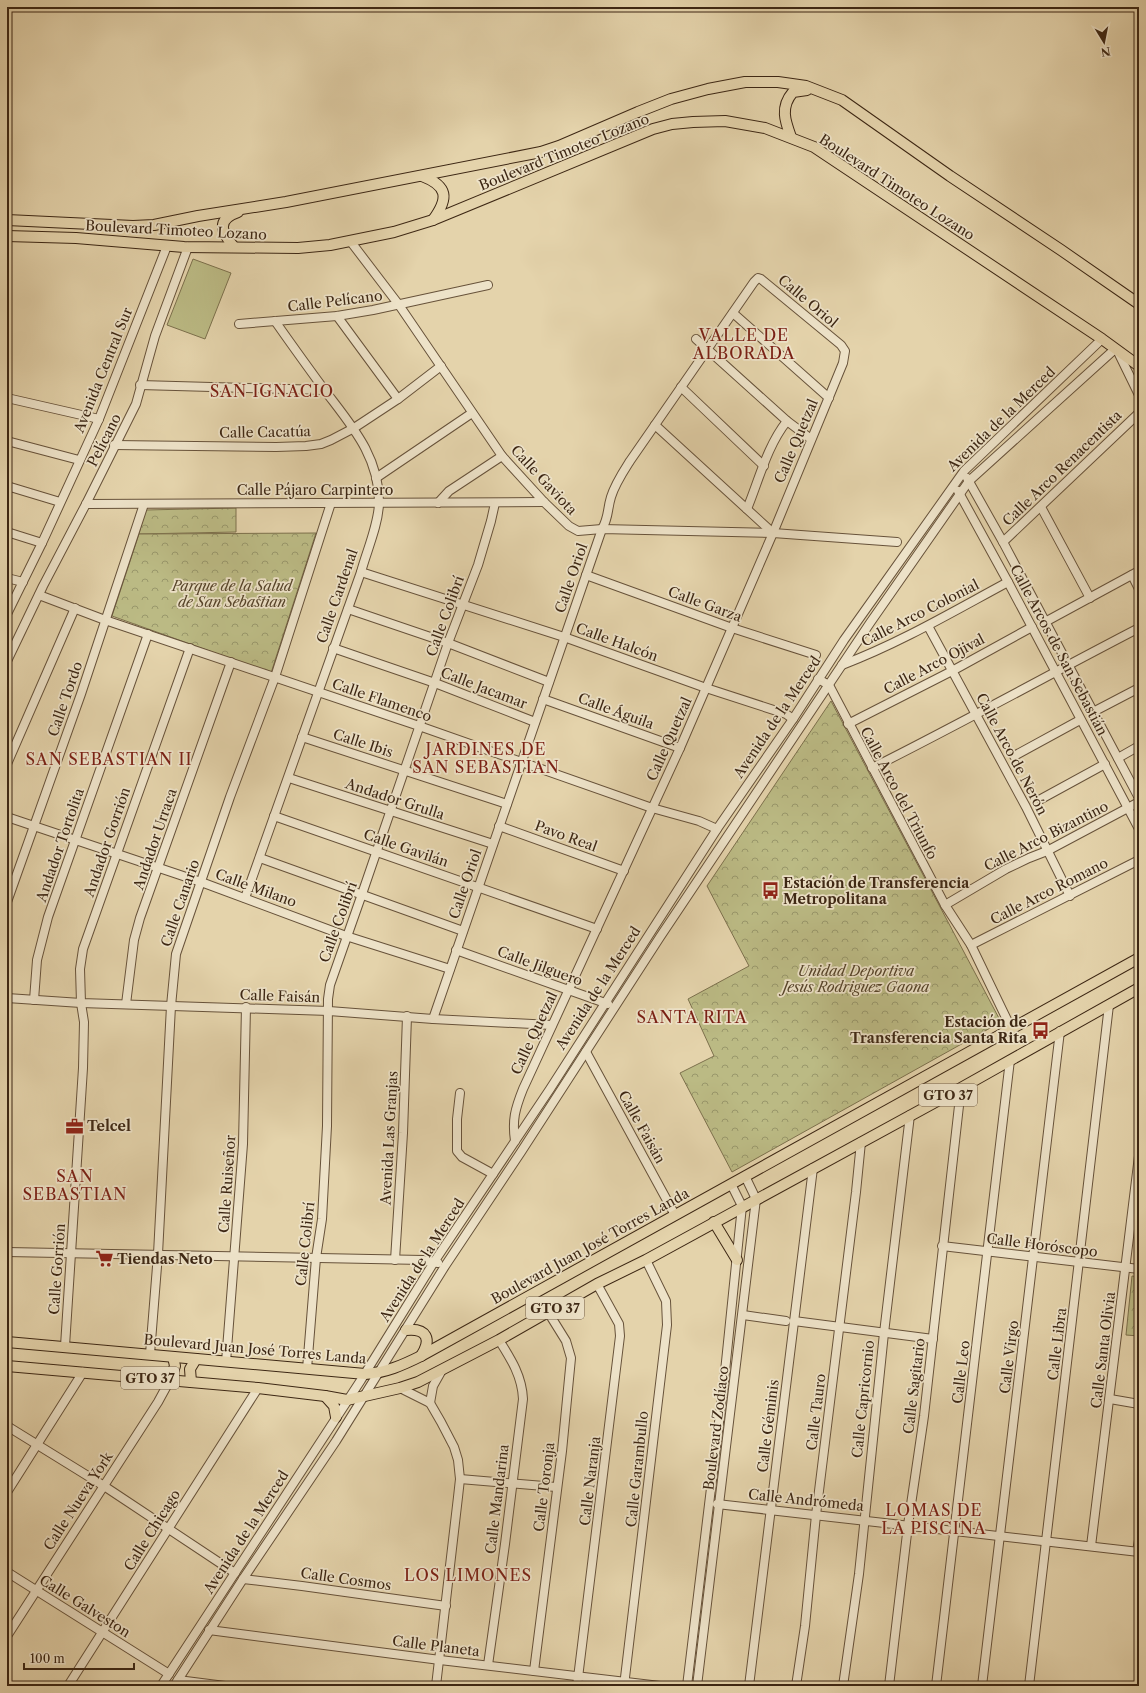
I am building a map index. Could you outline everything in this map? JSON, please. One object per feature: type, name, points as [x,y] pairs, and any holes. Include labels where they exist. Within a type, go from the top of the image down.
[{"type":"main road","name":"Boulevard Timoteo Lozano","points":[[7,220],[134,226],[154,225],[422,176],[541,152],[559,146],[664,102],[708,89],[745,82],[778,82],[806,86],[842,100],[950,176],[1135,301]]},
{"type":"main road","points":[[791,137],[784,116],[788,98],[792,92],[805,90],[821,91]]},
{"type":"main road","name":"Boulevard Timoteo Lozano","points":[[7,236],[76,238],[178,247],[298,248],[351,242],[394,232],[433,220],[653,129],[693,122],[725,121],[765,128],[814,147],[1102,339],[1116,351],[1139,366]]},
{"type":"main road","points":[[422,176],[434,180],[440,186],[443,194],[443,203],[433,220]]},
{"type":"main road","points":[[234,247],[226,237],[223,229],[224,222],[233,214],[251,207]]},
{"type":"main road","name":"Boulevard Juan José Torres Landa","points":[[7,1342],[365,1374],[377,1373],[397,1368],[745,1176],[821,1136],[1011,1028],[1139,958]]},
{"type":"main road","name":"GTO 37","points":[[7,1366],[258,1388],[347,1400],[400,1388],[418,1382],[499,1340],[597,1284],[646,1260],[742,1206],[961,1088],[1060,1031],[1139,988]]},
{"type":"main road","points":[[714,1222],[737,1260]]},
{"type":"main road","points":[[406,1330],[420,1330],[424,1333],[427,1342],[426,1349],[421,1356]]},
{"type":"main road","points":[[170,1380],[175,1362],[173,1357]]},
{"type":"main road","points":[[191,1382],[190,1369],[196,1359]]},
{"type":"main road","points":[[325,1396],[334,1406],[336,1417]]},
{"type":"street","name":"Calle Gaviota","points":[[351,242],[441,366],[502,456],[544,502],[561,519],[574,529],[578,531],[602,529],[773,533],[897,542]]},
{"type":"street","name":"Pelícano","points":[[7,661],[114,445],[136,404],[178,247]]},
{"type":"street","name":"Avenida Central Sur","points":[[7,614],[42,543],[178,247]]},
{"type":"street","name":"Calle Oriol","points":[[432,1019],[586,574],[602,529],[607,520],[611,498],[618,481],[630,461],[755,280],[761,279],[841,345]]},
{"type":"street","name":"Calle Pelícano","points":[[240,324],[337,316],[398,306],[488,285]]},
{"type":"street","points":[[733,313],[829,398]]},
{"type":"street","points":[[337,316],[398,399]]},
{"type":"street","name":"Calle Cardenal","points":[[245,898],[289,778],[333,648],[361,572],[375,526],[379,503],[376,478],[370,455],[354,428],[324,390],[275,321]]},
{"type":"street","points":[[696,339],[787,421],[811,439]]},
{"type":"street","name":"Avenida de la Merced","points":[[161,1686],[365,1374],[434,1262],[515,1141],[717,829],[793,719],[818,679],[954,483],[964,471],[1102,339]]},
{"type":"street","name":"Calle Quetzal","points":[[515,1141],[513,1122],[514,1112],[552,1025],[680,748],[773,533],[843,363],[844,351],[841,345]]},
{"type":"street","name":"Avenida de la Merced","points":[[176,1683],[243,1579],[329,1451],[445,1266],[489,1202],[614,1007],[842,665],[969,481],[1116,351]]},
{"type":"street","points":[[1116,351],[1139,395]]},
{"type":"street","name":"Calle Cacatúa","points":[[114,445],[306,446],[330,440],[354,428],[398,399],[441,366]]},
{"type":"street","points":[[140,385],[324,390]]},
{"type":"street","points":[[681,387],[764,466]]},
{"type":"street","points":[[7,398],[98,419]]},
{"type":"street","points":[[376,478],[472,413]]},
{"type":"street","name":"Calle Arco Renacentista","points":[[1003,542],[1139,413]]},
{"type":"street","points":[[747,509],[775,439],[787,421]]},
{"type":"street","points":[[655,425],[773,533]]},
{"type":"street","points":[[7,441],[79,460]]},
{"type":"street","points":[[438,503],[449,491],[502,456]]},
{"type":"street","name":"Calle Arcos de San Sebastián","points":[[964,471],[1139,798]]},
{"type":"street","name":"Calle Arcos de San Sebastián","points":[[954,483],[1139,829]]},
{"type":"street","points":[[7,486],[60,502]]},
{"type":"street","name":"Calle Pájaro Carpintero","points":[[86,504],[544,502]]},
{"type":"street","name":"Calle Canario","points":[[150,1354],[158,1254],[171,1006],[176,954],[243,759],[275,677],[331,503]]},
{"type":"street","name":"Calle Colibrí","points":[[306,1369],[316,1258],[322,1219],[327,1126],[328,999],[330,984],[377,852],[448,643],[478,565],[495,503]]},
{"type":"street","name":"Calle Tordo","points":[[7,902],[144,504]]},
{"type":"street","points":[[1041,507],[1090,598]]},
{"type":"street","points":[[7,532],[42,543]]},
{"type":"street","name":"Calle Halcón","points":[[361,572],[463,603],[564,637],[706,688],[786,714],[793,719]]},
{"type":"street","points":[[1045,622],[1135,573],[1139,590]]},
{"type":"street","name":"Calle Garza","points":[[586,574],[732,628],[816,655]]},
{"type":"street","points":[[7,578],[23,582]]},
{"type":"street","name":"Calle Arco Colonial","points":[[842,665],[928,626],[1008,582]]},
{"type":"street","name":"Calle Flamenco","points":[[39,595],[105,620],[419,726],[652,808],[699,821],[717,829]]},
{"type":"street","points":[[7,764],[76,608]]},
{"type":"street","points":[[348,609],[448,643],[549,682]]},
{"type":"street","name":"Calle Arco de Nerón","points":[[928,626],[1026,807],[1070,896]]},
{"type":"street","name":"Calle Arco Ojival","points":[[848,724],[952,671],[1032,627]]},
{"type":"street","points":[[872,768],[977,715],[1055,671],[1139,628]]},
{"type":"street","name":"Andador Tortolita","points":[[34,1000],[37,960],[41,940],[148,634]]},
{"type":"street","name":"Andador Gorrión","points":[[81,1003],[80,969],[83,949],[190,648]]},
{"type":"street","name":"Calle Jacamar","points":[[333,648],[434,683],[535,722]]},
{"type":"street","name":"Andador Urraca","points":[[126,1004],[134,940],[230,662]]},
{"type":"street","points":[[818,679],[829,686]]},
{"type":"street","name":"Calle Arco del Triunfo","points":[[829,686],[945,905],[971,945],[1011,1028]]},
{"type":"street","points":[[1093,712],[1139,688]]},
{"type":"street","name":"Calle Águila","points":[[543,699],[680,748]]},
{"type":"street","points":[[1014,756],[1080,720]]},
{"type":"street","name":"Calle Ibis","points":[[302,737],[507,804]]},
{"type":"street","points":[[1118,758],[1139,746]]},
{"type":"street","points":[[1041,799],[1105,764]]},
{"type":"street","name":"Andador Grulla","points":[[289,778],[493,844]]},
{"type":"street","name":"Calle Arco Bizantino","points":[[945,905],[1006,869],[1047,851],[1139,802]]},
{"type":"street","name":"Calle Gavilán","points":[[274,816],[597,929]]},
{"type":"street","name":"Calle Milano","points":[[7,817],[201,882],[346,936],[450,969]]},
{"type":"street","name":"Pavo Real","points":[[499,826],[624,870]]},
{"type":"street","points":[[260,858],[463,931]]},
{"type":"street","name":"Calle Arco Romano","points":[[971,945],[1139,860]]},
{"type":"street","name":"Calle Jilguero","points":[[456,950],[614,1007]]},
{"type":"street","name":"Calle Faisán","points":[[7,998],[81,1003],[329,1011],[432,1019],[552,1025]]},
{"type":"street","name":"Calle Gorrión","points":[[65,1346],[83,1068],[84,1022],[81,1003]]},
{"type":"street","name":"Calle Libra","points":[[1029,1686],[1109,1005]]},
{"type":"street","name":"Calle Ruiseñor","points":[[226,1362],[243,1144],[246,1008]]},
{"type":"street","name":"Avenida Las Granjas","points":[[395,1260],[403,1133],[407,1016]]},
{"type":"street","name":"Calle Virgo","points":[[982,1686],[1060,1031]]},
{"type":"street","name":"Calle Faisán","points":[[586,1052],[675,1215]]},
{"type":"street","name":"Calle Leo","points":[[936,1686],[1010,1060]]},
{"type":"street","name":"Calle Sagitario","points":[[889,1686],[908,1525],[924,1416],[961,1088]]},
{"type":"street","points":[[460,1093],[457,1119],[457,1151],[462,1157],[493,1174]]},
{"type":"street","name":"Calle Capricornio","points":[[843,1686],[858,1574],[884,1333],[910,1115]]},
{"type":"street","name":"Calle Tauro","points":[[796,1686],[805,1626],[816,1515],[840,1327],[861,1142]]},
{"type":"street","name":"Calle Santa Olivia","points":[[1091,1546],[1139,1156]]},
{"type":"street","name":"Calle Géminis","points":[[749,1686],[771,1509],[790,1321],[813,1168]]},
{"type":"street","points":[[745,1176],[756,1199]]},
{"type":"street","points":[[731,1184],[742,1206]]},
{"type":"street","name":"Boulevard Zodíaco","points":[[697,1686],[756,1199]]},
{"type":"street","name":"Boulevard Zodíaco","points":[[687,1686],[742,1206]]},
{"type":"street","name":"Calle Horóscopo","points":[[942,1246],[1139,1269]]},
{"type":"street","points":[[7,1252],[422,1260],[445,1266]]},
{"type":"street","name":"Calle Garambullo","points":[[624,1684],[667,1325],[666,1301],[646,1260]]},
{"type":"street","name":"Calle Naranja","points":[[577,1686],[620,1336],[619,1324],[597,1284]]},
{"type":"street","name":"Calle Toronja","points":[[534,1671],[556,1487],[562,1451],[571,1358],[566,1341],[548,1312]]},
{"type":"street","points":[[743,1316],[932,1339]]},
{"type":"street","name":"Calle Mandarina","points":[[488,1665],[522,1404],[522,1386],[516,1367],[499,1340]]},
{"type":"street","points":[[430,1403],[433,1386],[442,1370]]},
{"type":"street","points":[[7,1492],[83,1372]]},
{"type":"street","name":"Calle Nueva York","points":[[7,1636],[104,1486],[170,1380]]},
{"type":"street","name":"Calle Chicago","points":[[68,1686],[101,1632],[258,1388]]},
{"type":"street","points":[[400,1388],[430,1403],[454,1447],[458,1460],[460,1479],[436,1686]]},
{"type":"street","points":[[1110,1399],[1139,1404]]},
{"type":"street","points":[[7,1426],[104,1486],[235,1573]]},
{"type":"street","points":[[460,1479],[556,1487]]},
{"type":"street","name":"Calle Andrómeda","points":[[709,1503],[1138,1552]]},
{"type":"street","points":[[1138,1552],[1139,1540]]},
{"type":"street","name":"Calle Galveston","points":[[7,1572],[169,1674]]},
{"type":"street","name":"Calle Cosmos","points":[[243,1579],[446,1606]]},
{"type":"street","name":"Calle Planeta","points":[[210,1630],[440,1660],[578,1676],[624,1684],[660,1686]]},
{"type":"street","points":[[176,1683],[225,1686]]},
{"type":"green space","points":[[193,259],[231,273],[205,339],[167,325]]},
{"type":"green space","points":[[236,508],[236,532],[139,534],[145,510]]},
{"type":"green space","name":"Parque de la Salud de San Sebastian","points":[[316,533],[271,673],[112,616],[139,534]]},
{"type":"green space","name":"Unidad Deportiva Jesús Rodriguez Gaona","points":[[831,701],[1001,1022],[732,1172],[680,1073],[714,1056],[688,999],[749,966],[707,886]]},
{"type":"green space","points":[[1132,1276],[1139,1277],[1139,1336],[1126,1335]]},
{"type":"railway","points":[[100,7],[119,9],[236,10]]},
{"type":"place","name":"Estación de Transferencia Metropolitana","points":[[770,891]]},
{"type":"place","name":"Estación de Transferencia Santa Rita","points":[[1040,1030]]},
{"type":"place","name":"Telcel","points":[[74,1126]]},
{"type":"place","name":"Tiendas Neto","points":[[104,1259]]},
{"type":"district","name":"VALLE DE ALBORADA","points":[[744,344]]},
{"type":"district","name":"SAN IGNACIO","points":[[272,391]]},
{"type":"district","name":"JARDINES DE SAN SEBASTIAN","points":[[486,758]]},
{"type":"district","name":"SAN SEBASTIAN II","points":[[109,759]]},
{"type":"district","name":"SANTA RITA","points":[[692,1017]]},
{"type":"district","name":"SAN SEBASTIAN","points":[[75,1185]]},
{"type":"district","name":"LOMAS DE LA PISCINA","points":[[934,1519]]},
{"type":"district","name":"LOS LIMONES","points":[[468,1575]]}]
